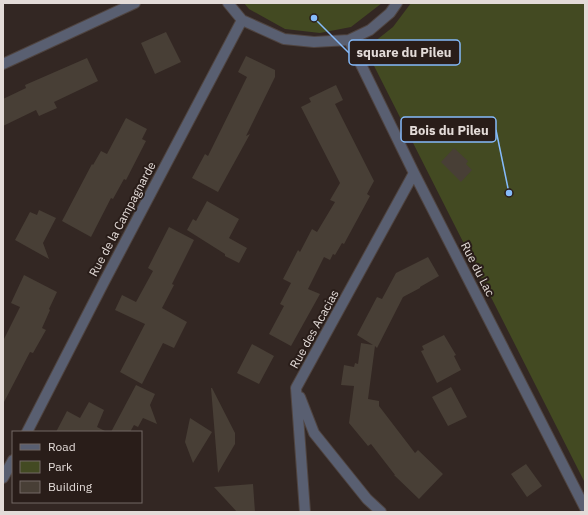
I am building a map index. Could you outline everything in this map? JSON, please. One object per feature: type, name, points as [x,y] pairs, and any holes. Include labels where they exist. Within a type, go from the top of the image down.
[{"type":"street","points":[[3,64],[135,3]]},
{"type":"street","points":[[228,3],[242,20],[284,39],[314,42],[349,40],[370,30],[390,13],[397,3]]},
{"type":"street","name":"Rue de la Campagnarde","points":[[28,431],[242,20]]},
{"type":"street","name":"Rue du Lac","points":[[349,40],[414,173],[585,508]]},
{"type":"street","name":"Rue des Acacias","points":[[305,512],[296,388],[414,173]]},
{"type":"street","points":[[296,388],[314,433],[367,500],[380,512]]},
{"type":"street","points":[[3,478],[12,462]]},
{"type":"green space","points":[[244,3],[382,3],[351,27],[320,33],[285,29],[249,9]]},
{"type":"green space","points":[[411,3],[585,3],[585,483],[366,50],[393,27]]},
{"type":"building","points":[[166,32],[181,62],[155,74],[141,43]]},
{"type":"building","points":[[246,56],[275,70],[275,77],[246,136],[250,134],[218,192],[192,178],[205,154],[208,156],[247,77],[238,72]]},
{"type":"building","points":[[87,58],[98,81],[54,102],[57,108],[39,116],[36,110],[3,126],[3,99],[26,88],[25,85]]},
{"type":"building","points":[[336,85],[343,100],[335,104],[374,181],[367,194],[370,196],[344,244],[342,243],[335,255],[333,254],[330,260],[324,257],[308,289],[320,294],[291,346],[269,334],[284,306],[280,304],[291,283],[283,279],[298,250],[300,252],[312,229],[317,232],[335,202],[330,200],[340,183],[301,107],[311,102],[309,98]]},
{"type":"building","points":[[126,118],[147,129],[142,139],[146,141],[126,180],[124,179],[113,199],[111,198],[91,237],[62,221],[92,164],[93,165],[101,151],[107,154]]},
{"type":"building","points":[[454,148],[468,161],[466,164],[472,170],[461,182],[441,162]]},
{"type":"building","points":[[207,201],[239,219],[229,238],[247,248],[239,263],[225,256],[225,254],[187,230],[193,219],[196,221]]},
{"type":"building","points":[[39,210],[56,218],[43,243],[49,259],[15,240],[30,212],[37,215]]},
{"type":"building","points":[[169,227],[194,240],[162,308],[187,322],[174,348],[163,343],[142,384],[120,372],[145,324],[115,310],[122,295],[136,302],[153,271],[148,268]]},
{"type":"building","points":[[428,257],[439,276],[403,297],[377,348],[375,346],[368,399],[379,401],[379,406],[415,453],[418,450],[443,474],[419,499],[394,475],[371,444],[368,446],[349,423],[354,386],[341,385],[344,365],[354,367],[355,363],[358,364],[361,343],[373,345],[357,335],[377,297],[382,299],[396,273]]},
{"type":"building","points":[[24,275],[57,292],[42,328],[46,330],[33,353],[30,352],[3,404],[3,341],[20,307],[11,303]]},
{"type":"building","points":[[444,335],[456,355],[454,356],[461,370],[437,383],[421,351],[424,350],[422,346]]},
{"type":"building","points":[[252,344],[274,356],[259,384],[237,373]]},
{"type":"building","points":[[136,385],[155,394],[150,405],[157,424],[143,418],[138,427],[134,425],[131,431],[112,431]]},
{"type":"building","points":[[451,387],[467,417],[448,426],[432,397]]},
{"type":"building","points":[[211,388],[235,433],[235,444],[218,473]]},
{"type":"building","points":[[89,402],[104,410],[97,427],[105,431],[57,431],[67,411],[80,418]]},
{"type":"building","points":[[190,418],[212,432],[193,463],[185,442]]},
{"type":"building","points":[[526,464],[542,486],[527,497],[511,474]]},
{"type":"building","points":[[253,484],[255,512],[237,512],[214,487]]},
{"type":"place","name":"square du Pileu","points":[[314,18]]},
{"type":"place","name":"Bois du Pileu","points":[[509,193]]}]
